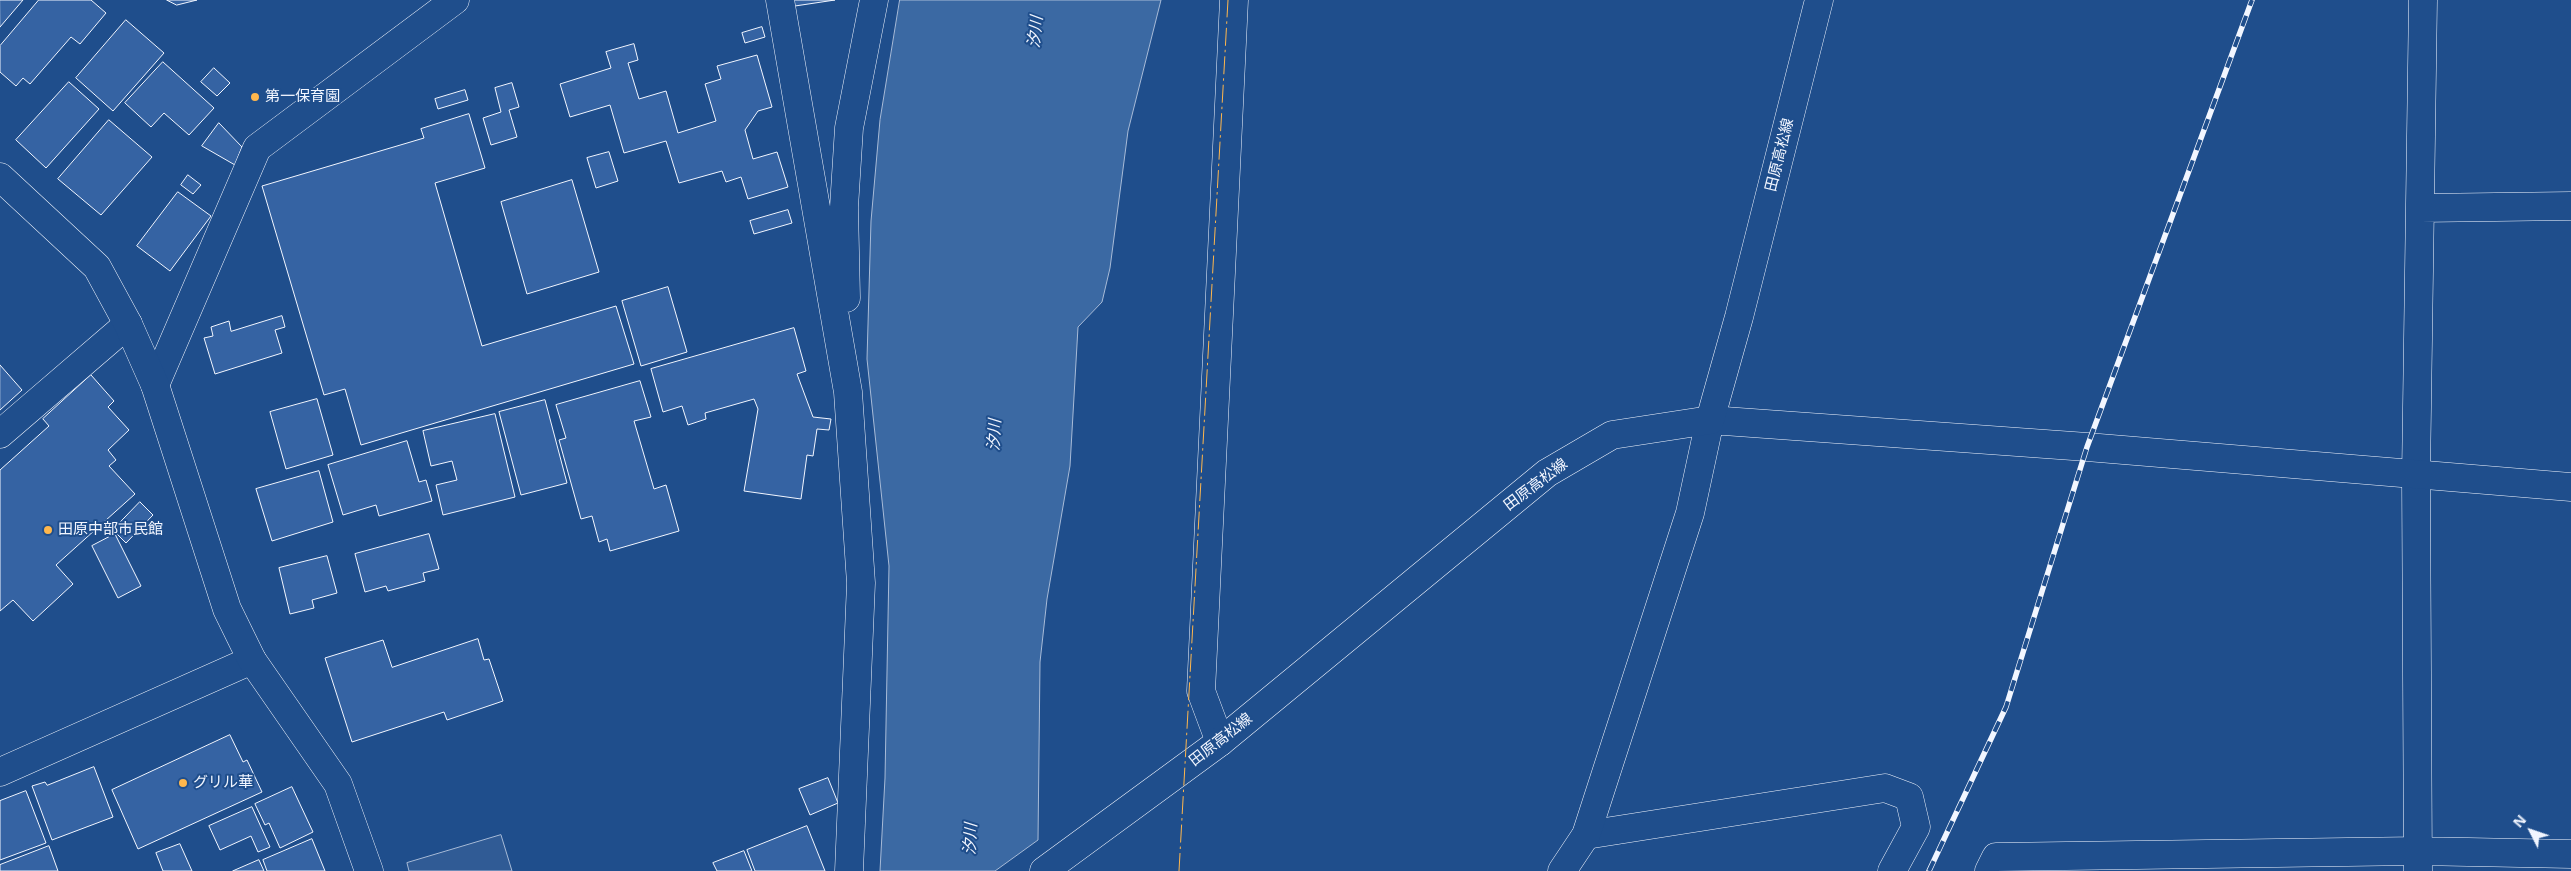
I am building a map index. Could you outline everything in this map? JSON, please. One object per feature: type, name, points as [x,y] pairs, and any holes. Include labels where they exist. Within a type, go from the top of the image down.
[{"type":"street","points":[[155,384],[257,148],[455,0]]},
{"type":"street","points":[[780,0],[848,392]]},
{"type":"street","points":[[849,871],[860,583],[848,392],[844,207],[849,128],[874,0]]},
{"type":"street","points":[[1220,742],[1201,691],[1234,0]]},
{"type":"street","name":"田原高松線","points":[[1044,871],[1220,742],[1547,473],[1612,435],[1710,420],[1742,308],[1818,0]]},
{"type":"street","points":[[2418,861],[2416,476],[2423,0]]},
{"type":"street","points":[[0,177],[96,267],[128,324],[155,384],[227,609],[252,660],[338,784],[368,871]]},
{"type":"street","points":[[2421,208],[2571,206]]},
{"type":"street","points":[[0,434],[128,324]]},
{"type":"street","points":[[1562,871],[1586,835],[1690,513],[1710,420],[2087,447],[2416,476],[2571,487]]},
{"type":"street","points":[[0,772],[252,660]]},
{"type":"street","points":[[1586,835],[1885,788],[1909,797],[1916,827],[1892,871]]},
{"type":"street","points":[[1989,871],[1996,857],[2157,863],[2418,861],[2571,854]]},
{"type":"shaded area","points":[[501,835],[512,871],[409,871],[407,863]]},
{"type":"water","name":"汐川","points":[[900,0],[1161,0],[1128,131],[1110,268],[1102,302],[1078,327],[1070,466],[1047,599],[1040,662],[1038,840],[995,871],[880,871],[885,778],[889,566],[867,359],[871,221],[880,120]]},
{"type":"building","points":[[0,0],[23,0],[0,27]]},
{"type":"building","points":[[39,0],[91,0],[106,13],[80,44],[71,37],[30,84],[23,78],[16,86],[0,72],[0,46]]},
{"type":"building","points":[[167,0],[197,0],[177,5]]},
{"type":"building","points":[[794,0],[835,0],[795,6]]},
{"type":"building","points":[[126,20],[164,53],[113,111],[76,78]]},
{"type":"building","points":[[762,27],[765,37],[745,43],[742,33]]},
{"type":"building","points":[[634,44],[638,60],[628,63],[639,99],[666,91],[678,133],[716,121],[705,84],[721,79],[717,66],[757,55],[772,107],[758,111],[745,130],[753,159],[777,152],[788,187],[748,199],[741,177],[726,182],[722,171],[679,183],[666,141],[624,153],[610,105],[570,117],[560,84],[611,68],[606,52]]},
{"type":"building","points":[[163,62],[214,108],[189,135],[164,113],[151,127],[125,103]]},
{"type":"building","points":[[214,68],[230,83],[217,96],[201,82]]},
{"type":"building","points":[[69,82],[99,109],[46,168],[16,140]]},
{"type":"building","points":[[512,83],[519,107],[509,110],[517,137],[491,145],[483,118],[501,112],[495,88]]},
{"type":"building","points":[[465,90],[468,100],[438,109],[435,99]]},
{"type":"building","points":[[469,114],[485,168],[435,183],[482,346],[616,306],[634,364],[361,445],[345,389],[324,395],[262,186],[424,138],[421,129]]},
{"type":"building","points":[[109,120],[152,157],[101,215],[58,179]]},
{"type":"building","points":[[219,123],[242,147],[235,165],[202,146]]},
{"type":"building","points":[[609,152],[618,181],[596,188],[587,158]]},
{"type":"building","points":[[188,175],[201,185],[193,194],[181,185]]},
{"type":"building","points":[[572,180],[599,272],[527,294],[501,202]]},
{"type":"building","points":[[178,192],[211,216],[170,271],[137,246]]},
{"type":"building","points":[[788,210],[792,223],[754,234],[750,221]]},
{"type":"building","points":[[668,287],[687,352],[641,366],[622,301]]},
{"type":"building","points":[[282,316],[285,327],[275,330],[282,353],[215,374],[204,338],[213,336],[211,327],[229,321],[231,331]]},
{"type":"building","points":[[794,328],[806,371],[797,374],[813,417],[831,419],[829,430],[817,429],[813,456],[807,455],[801,499],[744,491],[758,409],[754,399],[705,413],[706,419],[688,425],[682,406],[663,412],[651,369]]},
{"type":"building","points":[[0,365],[22,390],[0,410]]},
{"type":"building","name":"田原中部市民館","points":[[91,375],[114,401],[108,407],[129,430],[108,450],[116,460],[109,466],[135,494],[56,565],[73,584],[33,621],[13,600],[0,611],[0,470],[49,426],[43,419]]},
{"type":"building","points":[[640,381],[651,417],[634,421],[654,489],[666,485],[679,531],[610,551],[607,539],[599,542],[592,516],[581,519],[559,440],[566,438],[556,405]]},
{"type":"building","points":[[317,399],[333,455],[286,469],[270,412]]},
{"type":"building","points":[[545,400],[567,483],[521,495],[499,412]]},
{"type":"building","points":[[495,414],[515,497],[443,515],[436,485],[457,480],[452,461],[431,466],[423,431]]},
{"type":"building","points":[[407,441],[419,482],[426,480],[432,501],[379,516],[376,505],[343,515],[328,465]]},
{"type":"building","points":[[319,471],[333,522],[272,541],[256,489]]},
{"type":"building","points":[[140,502],[153,515],[126,543],[113,530]]},
{"type":"building","points":[[115,534],[141,586],[118,598],[92,546]]},
{"type":"building","points":[[429,534],[439,569],[423,573],[425,581],[388,591],[386,586],[365,592],[355,554]]},
{"type":"building","points":[[327,556],[337,593],[312,600],[314,608],[290,614],[279,568]]},
{"type":"building","points":[[478,639],[484,660],[489,659],[503,701],[447,720],[444,712],[352,742],[325,658],[383,640],[392,667]]},
{"type":"building","points":[[230,735],[243,762],[247,760],[262,792],[138,849],[112,790]]},
{"type":"building","points":[[94,767],[113,817],[52,840],[32,786],[45,782],[47,785]]},
{"type":"building","points":[[828,778],[838,803],[810,815],[799,789]]},
{"type":"building","points":[[292,787],[313,832],[280,848],[269,823],[265,825],[255,804]]},
{"type":"building","points":[[26,791],[46,843],[0,860],[0,801]]},
{"type":"building","points":[[252,807],[270,847],[258,852],[251,836],[220,850],[209,826]]},
{"type":"building","points":[[807,826],[825,871],[755,871],[747,850]]},
{"type":"building","points":[[312,839],[325,871],[267,871],[263,860]]},
{"type":"building","points":[[180,844],[192,871],[163,871],[156,853]]},
{"type":"building","points":[[49,846],[58,871],[0,871],[0,865]]},
{"type":"building","points":[[744,851],[752,871],[717,871],[713,863]]},
{"type":"building","points":[[259,860],[264,871],[233,871]]},
{"type":"railway","points":[[1929,871],[2006,707],[2087,447],[2252,0]]},
{"type":"power","points":[[1179,871],[1228,0]]},
{"type":"place","name":"第一保育園","points":[[255,97]]},
{"type":"place","name":"田原中部市民館","points":[[48,530]]},
{"type":"place","name":"グリル華","points":[[183,783]]}]
